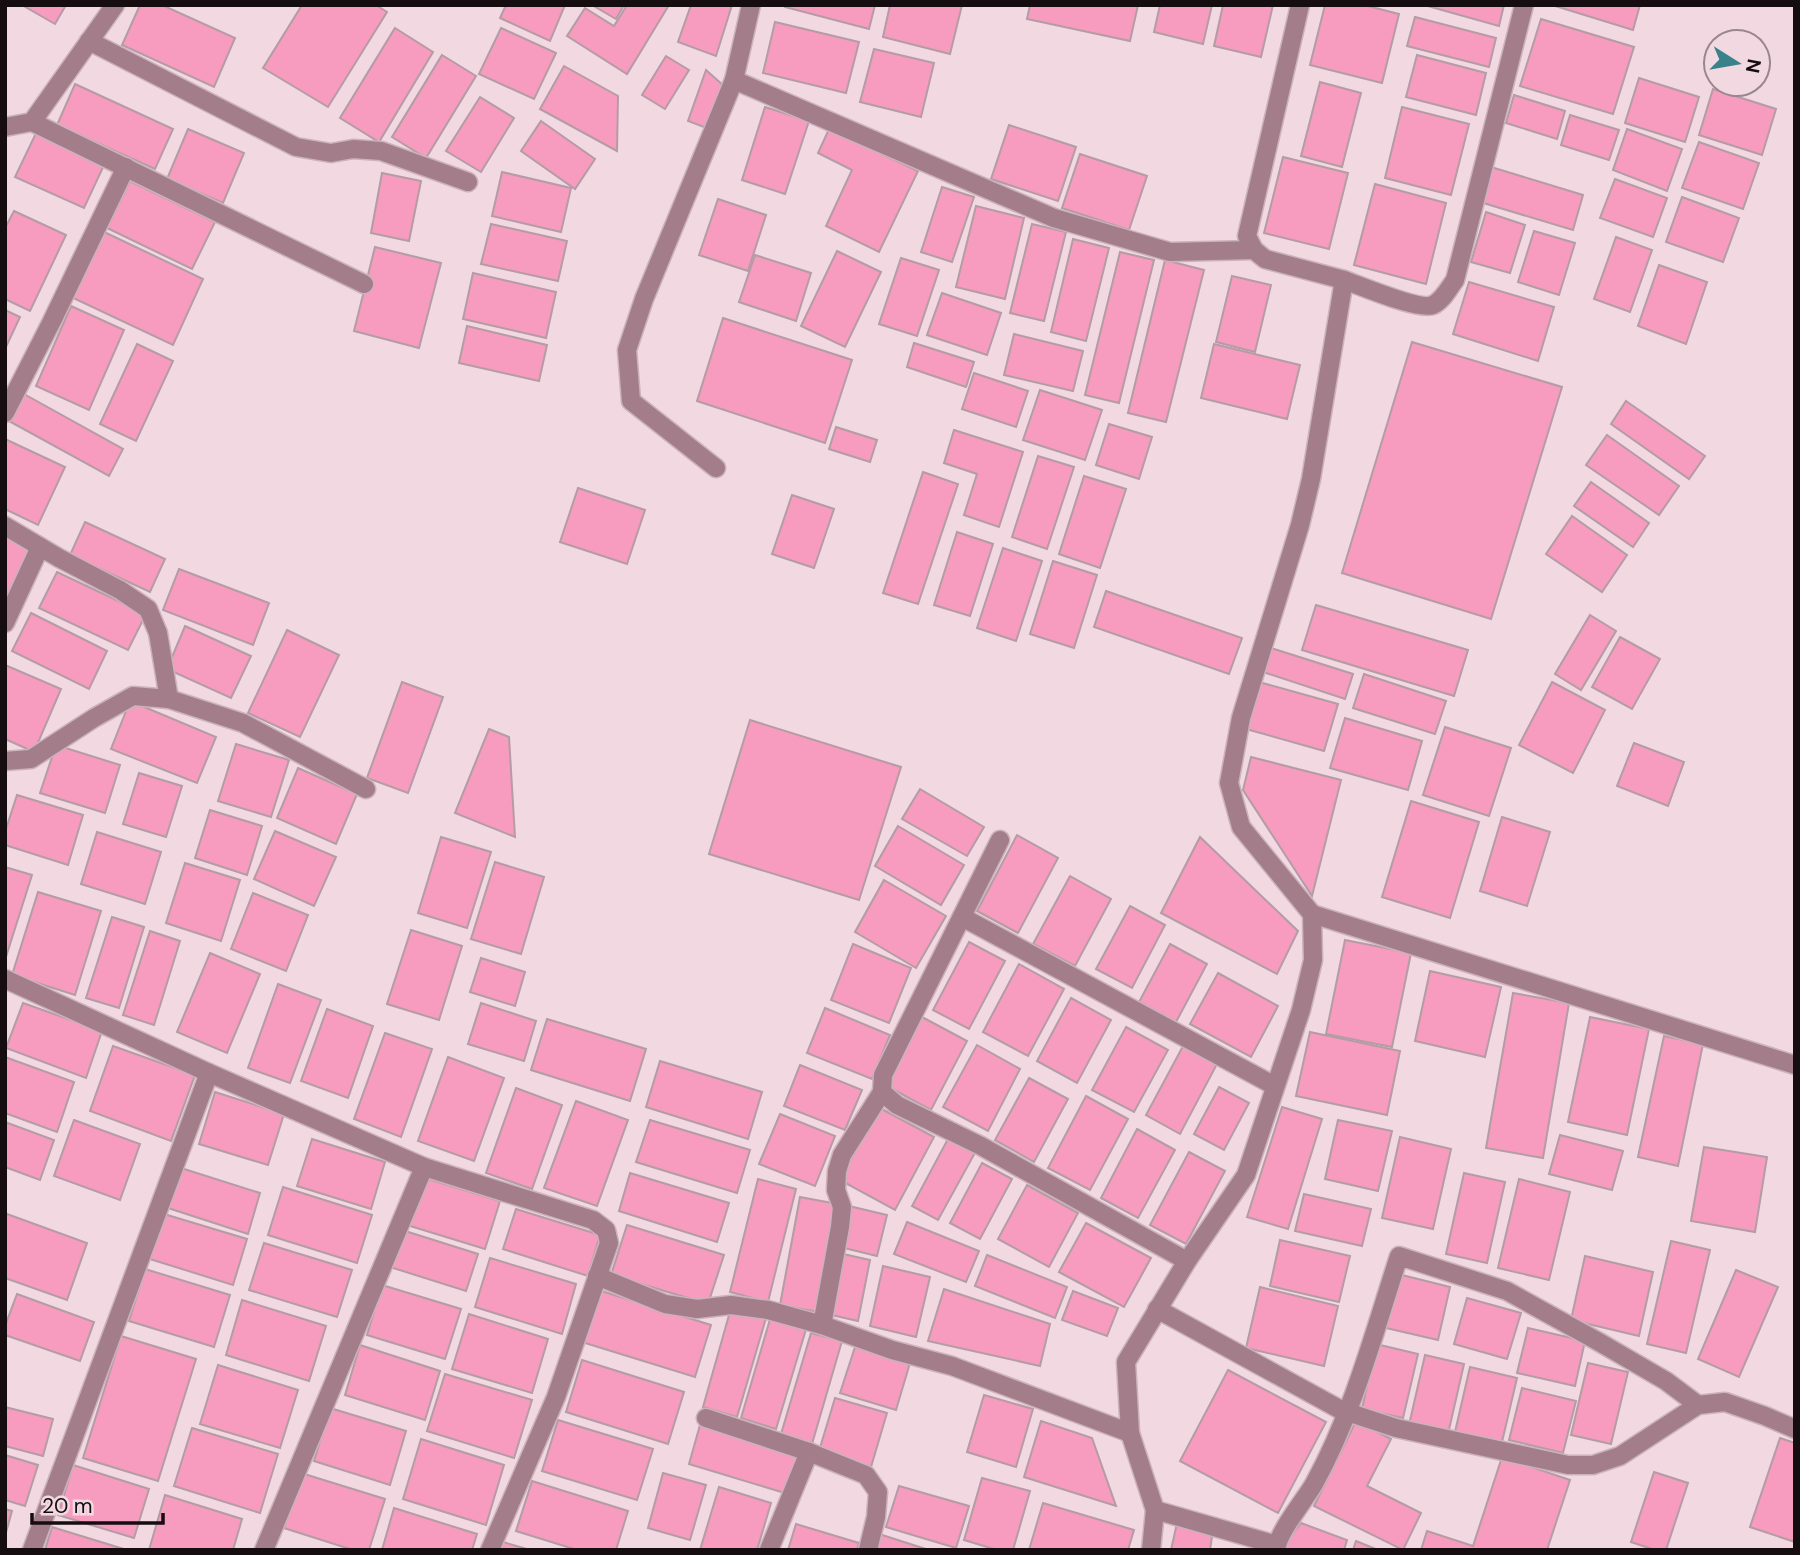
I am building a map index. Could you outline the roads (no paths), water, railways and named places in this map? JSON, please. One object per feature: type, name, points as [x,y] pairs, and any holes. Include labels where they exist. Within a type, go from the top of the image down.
[{"type":"street","points":[[32,121],[115,5]]},
{"type":"street","points":[[716,468],[631,401],[627,350],[644,299],[734,80],[751,5]]},
{"type":"street","points":[[1300,5],[1247,236],[1254,250],[1265,259],[1344,280],[1419,306],[1432,306],[1442,298],[1455,280],[1524,5]]},
{"type":"street","points":[[89,41],[296,147],[331,153],[353,149],[380,151],[468,182]]},
{"type":"street","points":[[734,80],[1054,218],[1170,252],[1254,250]]},
{"type":"street","points":[[5,127],[32,121],[364,284]]},
{"type":"street","points":[[5,413],[126,167]]},
{"type":"street","points":[[1344,280],[1300,525],[1241,718],[1229,783],[1241,827],[1312,914],[1795,1065]]},
{"type":"street","points":[[5,526],[120,590],[148,609],[158,633],[169,699]]},
{"type":"street","points":[[5,623],[40,547]]},
{"type":"street","points":[[5,761],[31,759],[133,696],[169,699],[243,723],[366,789]]},
{"type":"street","points":[[822,1325],[840,1227],[842,1207],[836,1191],[837,1171],[842,1155],[882,1092],[883,1075],[1000,840]]},
{"type":"street","points":[[1151,1550],[1155,1510],[1130,1433],[1126,1362],[1186,1261],[1246,1175],[1301,1010],[1313,960],[1312,914]]},
{"type":"street","points":[[962,917],[1275,1086]]},
{"type":"street","points":[[5,979],[209,1073],[424,1167],[593,1220],[606,1230],[609,1243],[556,1396],[491,1550]]},
{"type":"street","points":[[32,1550],[209,1073]]},
{"type":"street","points":[[882,1092],[897,1105],[981,1146],[1186,1261]]},
{"type":"street","points":[[264,1550],[424,1167]]},
{"type":"street","points":[[1155,1510],[1277,1547],[1319,1475],[1348,1412],[1399,1256],[1507,1291],[1666,1381],[1698,1405]]},
{"type":"street","points":[[597,1276],[665,1304],[697,1309],[731,1305],[768,1310],[822,1325],[892,1350],[952,1366],[1130,1433]]},
{"type":"street","points":[[1157,1309],[1348,1412],[1396,1428],[1568,1465],[1594,1465],[1620,1455],[1698,1405],[1725,1402],[1795,1429]]},
{"type":"street","points":[[706,1418],[809,1452],[866,1475],[878,1492],[876,1517],[868,1550]]},
{"type":"street","points":[[769,1550],[809,1452]]}]
